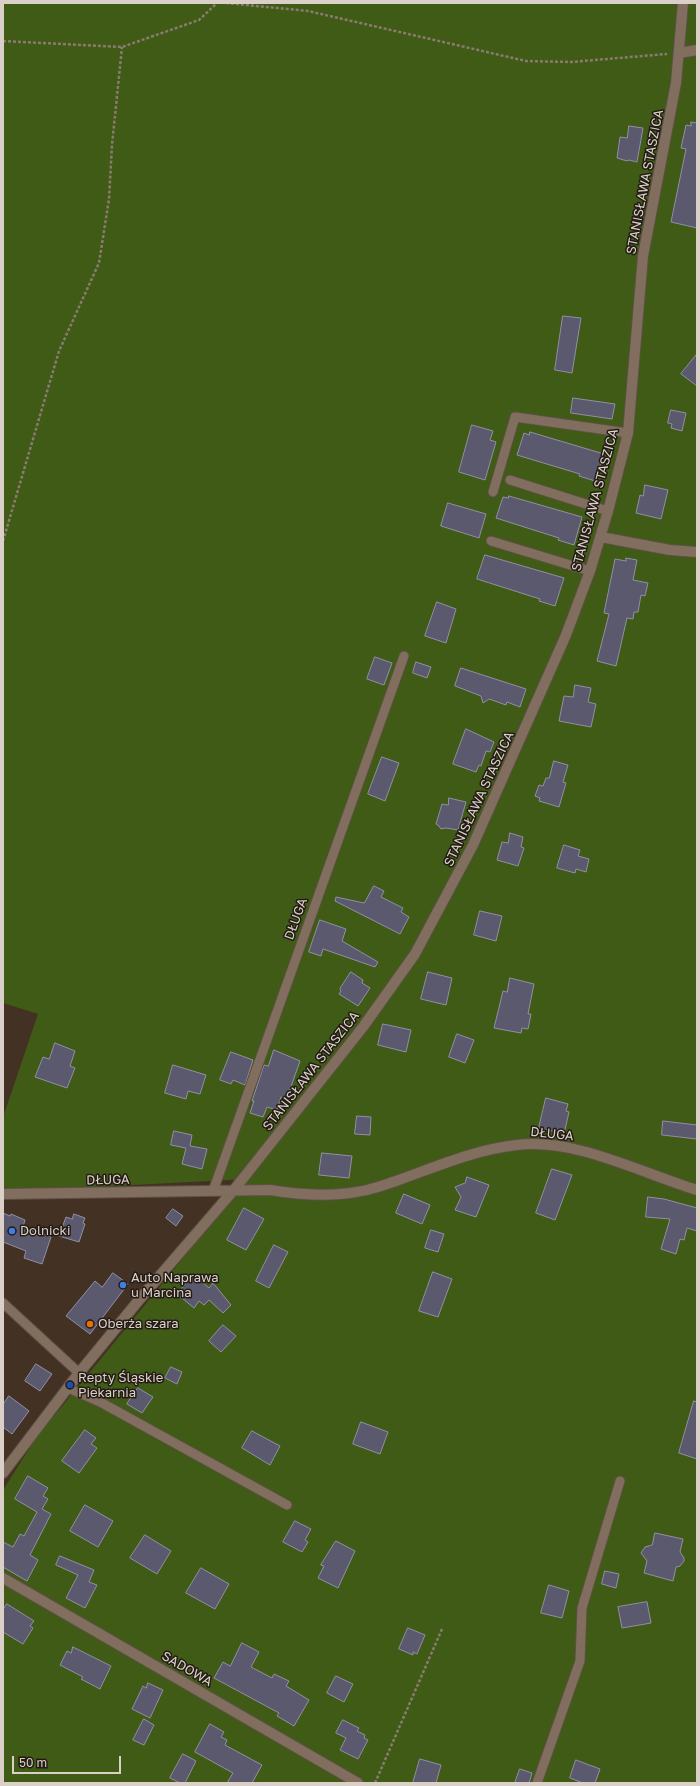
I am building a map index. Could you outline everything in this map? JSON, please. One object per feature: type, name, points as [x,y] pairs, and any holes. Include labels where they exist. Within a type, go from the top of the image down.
[{"type":"street","name":"STANISŁAWA STASZICA","points":[[3,1473],[79,1373],[233,1191],[363,1027],[415,954],[473,845],[563,642],[590,571],[601,538],[628,433],[643,256],[676,84],[682,3]]},
{"type":"street","points":[[679,53],[697,50]]},
{"type":"street","points":[[601,538],[670,550],[697,552]]},
{"type":"street","name":"DŁUGA","points":[[3,1194],[270,1190],[299,1194],[339,1194],[377,1188],[425,1169],[497,1148],[517,1144],[536,1144],[575,1149],[697,1190]]},
{"type":"street","name":"SADOWA","points":[[3,1578],[358,1783]]},
{"type":"lane","points":[[493,492],[515,417],[628,433]]},
{"type":"lane","points":[[510,480],[608,511]]},
{"type":"lane","points":[[491,541],[590,571]]},
{"type":"lane","name":"DŁUGA","points":[[213,1191],[404,656]]},
{"type":"lane","points":[[3,1303],[79,1373]]},
{"type":"lane","points":[[68,1388],[102,1403],[287,1505]]},
{"type":"lane","points":[[537,1783],[580,1661],[582,1608],[620,1481]]},
{"type":"path","points":[[3,41],[122,47],[199,20],[217,3]]},
{"type":"path","points":[[226,3],[308,11],[526,61],[571,62],[679,53]]},
{"type":"path","points":[[3,542],[59,351],[99,263],[109,199],[112,145],[122,47]]},
{"type":"path","points":[[375,1783],[442,1629]]},
{"type":"green space","points":[[3,3],[697,3],[697,1783],[3,1783],[3,1490],[36,1438],[248,1179],[37,1190],[3,1188],[3,1117],[38,1014],[3,1003]]},
{"type":"building","points":[[691,122],[697,123],[697,228],[671,222],[686,149],[681,148],[686,125],[691,126]]},
{"type":"building","points":[[629,126],[643,128],[637,162],[617,158],[620,137],[627,138]]},
{"type":"building","points":[[563,316],[581,318],[572,373],[555,370]]},
{"type":"building","points":[[697,354],[697,386],[681,374]]},
{"type":"building","points":[[573,398],[615,404],[612,419],[571,413]]},
{"type":"building","points":[[671,410],[686,413],[682,431],[671,428],[672,424],[668,423]]},
{"type":"building","points":[[472,425],[493,431],[490,440],[496,442],[485,480],[459,472]]},
{"type":"building","points":[[530,432],[604,454],[595,481],[579,476],[580,474],[517,455],[524,433],[529,435]]},
{"type":"building","points":[[645,485],[668,490],[661,519],[636,513],[640,495],[643,496]]},
{"type":"building","points":[[509,496],[582,517],[574,545],[558,540],[559,538],[496,518],[503,497],[508,498]]},
{"type":"building","points":[[448,503],[486,514],[479,538],[441,526]]},
{"type":"building","points":[[485,555],[564,578],[555,606],[539,601],[540,599],[477,579]]},
{"type":"building","points":[[626,558],[637,560],[633,580],[648,583],[645,596],[641,595],[638,612],[634,612],[633,619],[627,618],[616,666],[597,661],[609,614],[604,613],[615,559],[626,561]]},
{"type":"building","points":[[437,602],[456,609],[446,643],[425,636]]},
{"type":"building","points":[[375,657],[392,663],[384,685],[367,679]]},
{"type":"building","points":[[416,662],[431,667],[427,678],[413,673]]},
{"type":"building","points":[[461,668],[526,689],[520,707],[507,702],[506,705],[489,699],[483,703],[481,696],[455,686]]},
{"type":"building","points":[[575,685],[591,688],[588,702],[596,704],[591,727],[559,721],[564,696],[573,697]]},
{"type":"building","points":[[466,729],[494,742],[490,752],[486,751],[481,766],[479,765],[476,772],[453,764]]},
{"type":"building","points":[[382,757],[399,763],[385,801],[368,794]]},
{"type":"building","points":[[554,761],[568,765],[563,782],[566,783],[559,807],[539,801],[540,798],[535,796],[539,785],[543,786],[546,778],[549,778]]},
{"type":"building","points":[[449,798],[466,802],[458,830],[446,828],[441,829],[436,824],[442,804],[448,805]]},
{"type":"building","points":[[510,833],[523,837],[521,847],[524,848],[518,866],[497,860],[502,842],[508,843]]},
{"type":"building","points":[[564,845],[580,850],[578,856],[589,859],[586,872],[576,869],[575,873],[557,868]]},
{"type":"building","points":[[374,886],[384,891],[381,897],[403,908],[401,912],[409,917],[400,934],[335,901],[336,897],[364,903]]},
{"type":"building","points":[[480,911],[502,916],[496,941],[474,935]]},
{"type":"building","points":[[320,920],[346,929],[342,941],[378,962],[375,967],[323,949],[321,956],[309,952]]},
{"type":"building","points":[[351,972],[363,980],[362,983],[370,988],[358,1006],[339,994],[341,991],[340,989]]},
{"type":"building","points":[[428,972],[452,978],[446,1005],[421,999]]},
{"type":"building","points":[[510,978],[534,984],[528,1014],[531,1014],[528,1029],[522,1028],[521,1033],[494,1028],[503,991],[507,992]]},
{"type":"building","points":[[383,1024],[411,1030],[406,1052],[378,1045]]},
{"type":"building","points":[[457,1034],[474,1040],[465,1063],[449,1057]]},
{"type":"building","points":[[55,1043],[75,1051],[70,1066],[75,1068],[67,1088],[35,1077],[43,1057],[49,1059]]},
{"type":"building","points":[[274,1050],[300,1061],[287,1098],[281,1097],[277,1110],[267,1107],[263,1117],[250,1113],[254,1101],[252,1101],[264,1065],[268,1066]]},
{"type":"building","points":[[231,1052],[253,1060],[245,1085],[233,1080],[231,1084],[220,1080]]},
{"type":"building","points":[[173,1065],[206,1075],[200,1094],[188,1091],[186,1099],[165,1093]]},
{"type":"building","points":[[546,1098],[568,1104],[566,1111],[569,1112],[564,1134],[539,1128]]},
{"type":"building","points":[[357,1116],[371,1117],[370,1135],[355,1134]]},
{"type":"building","points":[[663,1121],[697,1125],[697,1139],[662,1135]]},
{"type":"building","points":[[174,1131],[192,1135],[190,1146],[207,1149],[202,1169],[182,1164],[186,1148],[171,1145]]},
{"type":"building","points":[[322,1153],[352,1156],[349,1178],[319,1175]]},
{"type":"building","points":[[552,1169],[572,1175],[555,1220],[536,1213]]},
{"type":"building","points":[[467,1177],[489,1185],[476,1217],[455,1210],[461,1197],[455,1187],[465,1183]]},
{"type":"building","points":[[404,1194],[430,1205],[422,1224],[396,1213]]},
{"type":"building","points":[[648,1197],[664,1199],[697,1208],[697,1231],[687,1228],[684,1240],[680,1239],[676,1254],[661,1249],[670,1219],[646,1217]]},
{"type":"building","points":[[244,1208],[264,1219],[246,1250],[227,1240]]},
{"type":"building","points":[[173,1209],[183,1216],[176,1226],[166,1218]]},
{"type":"building","points":[[3,1213],[10,1216],[11,1214],[25,1220],[23,1227],[51,1237],[42,1264],[24,1258],[26,1251],[3,1242]]},
{"type":"building","points":[[74,1214],[85,1218],[83,1223],[85,1224],[79,1242],[59,1236],[66,1217],[72,1219]]},
{"type":"building","points":[[431,1230],[444,1234],[438,1252],[425,1248]]},
{"type":"building","points":[[274,1245],[288,1252],[269,1288],[256,1281]]},
{"type":"building","points":[[433,1272],[452,1279],[438,1317],[419,1311]]},
{"type":"building","points":[[113,1273],[128,1284],[90,1334],[66,1316],[95,1281],[102,1287]]},
{"type":"building","points":[[194,1275],[209,1288],[213,1283],[231,1305],[223,1313],[209,1300],[204,1305],[199,1301],[194,1308],[177,1294]]},
{"type":"building","points":[[223,1325],[236,1336],[221,1352],[209,1341]]},
{"type":"building","points":[[36,1364],[52,1374],[40,1391],[25,1381]]},
{"type":"building","points":[[171,1367],[182,1372],[177,1384],[165,1378]]},
{"type":"building","points":[[138,1388],[153,1397],[142,1413],[127,1404]]},
{"type":"building","points":[[9,1396],[29,1411],[12,1434],[3,1427],[3,1405]]},
{"type":"building","points":[[694,1401],[697,1402],[697,1459],[679,1453]]},
{"type":"building","points":[[361,1422],[388,1432],[380,1454],[353,1444]]},
{"type":"building","points":[[85,1430],[96,1438],[91,1444],[97,1448],[79,1473],[62,1461]]},
{"type":"building","points":[[252,1431],[280,1446],[270,1465],[242,1448]]},
{"type":"building","points":[[28,1476],[48,1488],[43,1496],[48,1499],[42,1509],[51,1514],[30,1555],[38,1560],[27,1581],[3,1567],[3,1542],[13,1547],[20,1534],[24,1536],[37,1512],[15,1499]]},
{"type":"building","points":[[85,1505],[113,1521],[98,1547],[70,1531]]},
{"type":"building","points":[[295,1521],[311,1529],[305,1540],[308,1542],[302,1552],[283,1542]]},
{"type":"building","points":[[655,1533],[683,1539],[680,1552],[684,1558],[684,1561],[680,1566],[676,1567],[673,1581],[644,1573],[647,1561],[641,1553],[645,1547],[652,1545]]},
{"type":"building","points":[[145,1535],[171,1551],[157,1574],[130,1558]]},
{"type":"building","points":[[336,1541],[355,1551],[338,1588],[318,1578],[324,1566],[321,1565]]},
{"type":"building","points":[[60,1556],[94,1570],[89,1582],[97,1585],[85,1608],[66,1598],[78,1575],[56,1565]]},
{"type":"building","points":[[201,1568],[229,1584],[215,1609],[186,1593]]},
{"type":"building","points":[[605,1571],[619,1574],[616,1588],[602,1584]]},
{"type":"building","points":[[549,1585],[569,1591],[562,1618],[541,1613]]},
{"type":"building","points":[[647,1602],[651,1623],[622,1628],[618,1607]]},
{"type":"building","points":[[7,1604],[34,1621],[30,1626],[33,1628],[23,1644],[3,1632],[3,1610]]},
{"type":"building","points":[[408,1628],[425,1635],[417,1654],[413,1652],[413,1655],[399,1649]]},
{"type":"building","points":[[242,1643],[259,1652],[251,1667],[272,1678],[274,1674],[289,1681],[286,1686],[309,1700],[294,1726],[277,1716],[279,1713],[214,1678],[223,1662],[230,1666]]},
{"type":"building","points":[[73,1647],[111,1666],[100,1689],[81,1679],[83,1677],[60,1665],[67,1651],[71,1653]]},
{"type":"building","points":[[336,1676],[353,1684],[344,1702],[327,1693]]},
{"type":"building","points":[[148,1683],[163,1690],[150,1718],[132,1709],[143,1686],[146,1688]]},
{"type":"building","points":[[144,1719],[154,1725],[144,1745],[133,1740]]},
{"type":"building","points":[[343,1720],[359,1728],[357,1731],[365,1735],[364,1738],[368,1740],[358,1759],[340,1750],[346,1738],[336,1733]]},
{"type":"building","points":[[210,1724],[224,1732],[221,1737],[227,1740],[225,1745],[262,1765],[252,1783],[227,1783],[233,1773],[195,1752]]},
{"type":"building","points":[[183,1754],[196,1761],[185,1783],[180,1783],[170,1778]]},
{"type":"building","points":[[420,1759],[441,1765],[436,1783],[413,1783]]},
{"type":"building","points":[[576,1760],[600,1769],[595,1783],[583,1783],[570,1778]]},
{"type":"building","points":[[520,1769],[532,1773],[529,1783],[515,1783]]},
{"type":"place","name":"Dolnicki","points":[[12,1231]]},
{"type":"place","name":"Auto Naprawa u Marcina","points":[[123,1285]]},
{"type":"place","name":"Oberża szara","points":[[90,1324]]},
{"type":"place","name":"Repty Śląskie Piekarnia","points":[[70,1385]]}]
